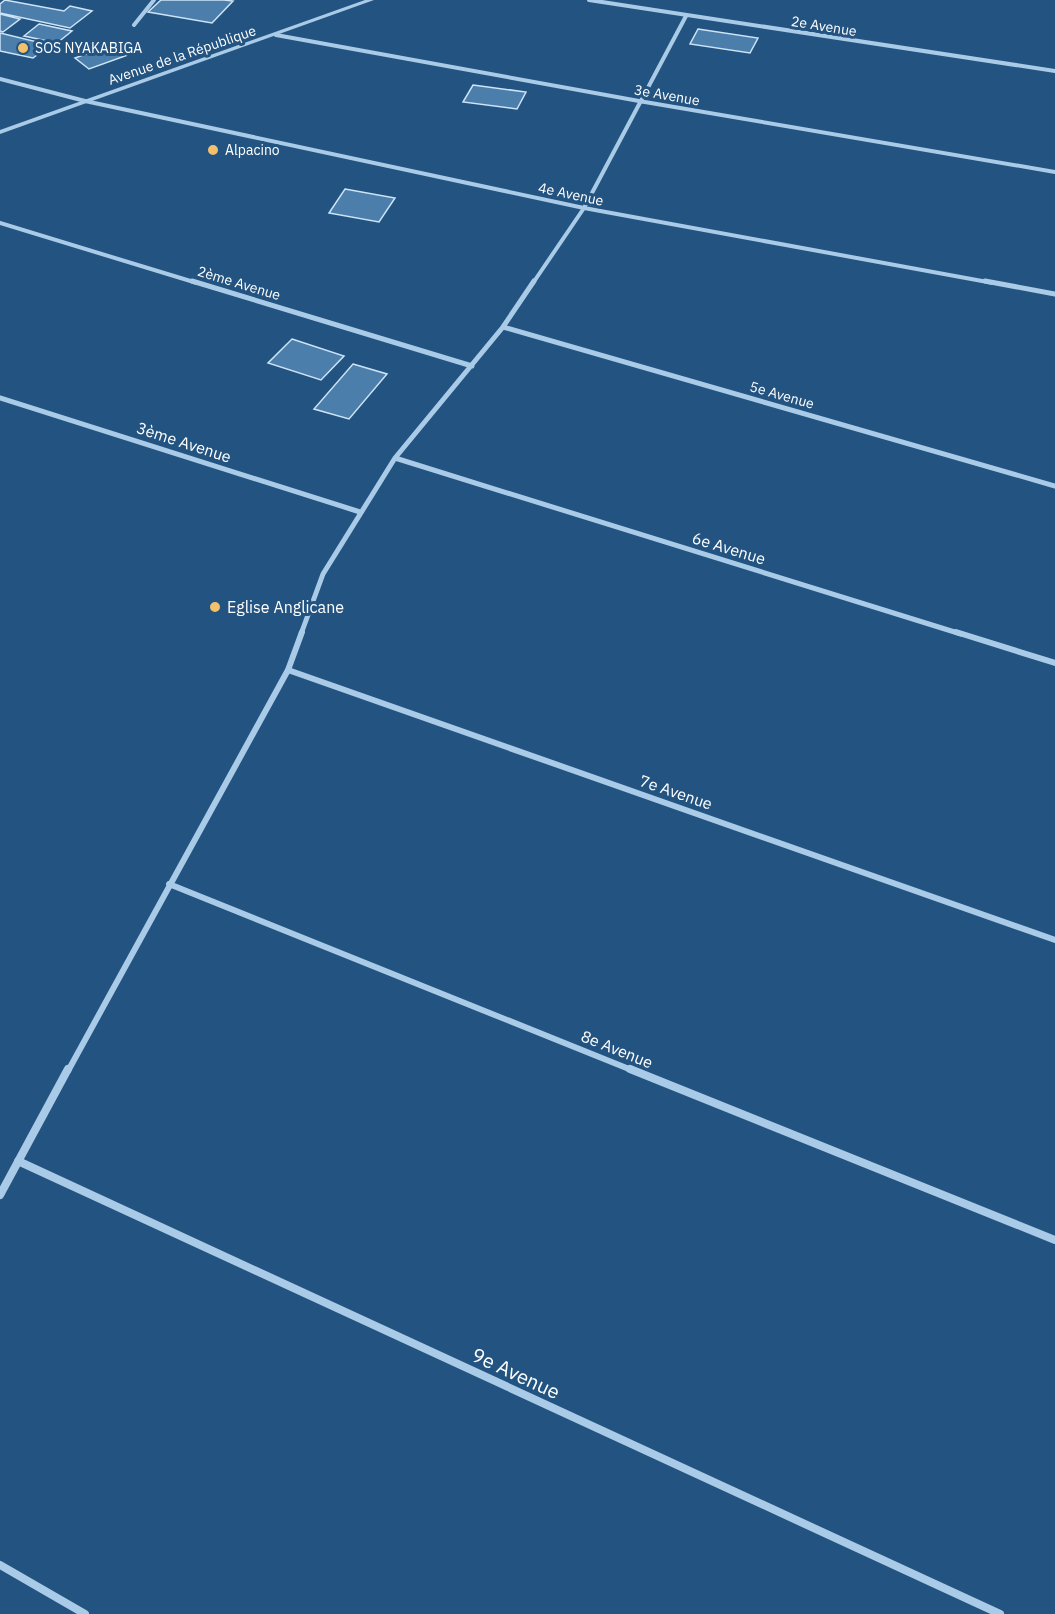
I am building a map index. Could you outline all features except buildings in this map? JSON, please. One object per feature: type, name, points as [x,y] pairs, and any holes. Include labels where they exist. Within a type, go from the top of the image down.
[{"type":"street","points":[[134,25],[154,0]]},
{"type":"street","name":"Avenue de la République","points":[[0,132],[371,0]]},
{"type":"street","name":"2e Avenue","points":[[589,0],[1055,71]]},
{"type":"street","points":[[0,1195],[288,670],[323,574],[395,458],[503,327],[584,208],[686,16]]},
{"type":"street","name":"3e Avenue","points":[[276,35],[639,101],[1055,172]]},
{"type":"street","name":"4e Avenue","points":[[0,79],[85,101],[584,208],[1055,294]]},
{"type":"street","name":"2ème Avenue","points":[[0,223],[472,366]]},
{"type":"street","name":"5e Avenue","points":[[503,327],[1055,486]]},
{"type":"street","name":"3ème Avenue","points":[[0,398],[360,512]]},
{"type":"street","name":"6e Avenue","points":[[395,458],[1055,663]]},
{"type":"street","name":"7e Avenue","points":[[288,670],[1055,940]]},
{"type":"street","name":"8e Avenue","points":[[169,884],[1055,1240]]},
{"type":"street","name":"9e Avenue","points":[[18,1161],[1000,1614]]},
{"type":"street","points":[[0,1565],[85,1614]]},
{"type":"place","name":"SOS NYAKABIGA","points":[[23,48]]},
{"type":"place","name":"Alpacino","points":[[213,150]]},
{"type":"place","name":"Eglise Anglicane","points":[[215,607]]}]
